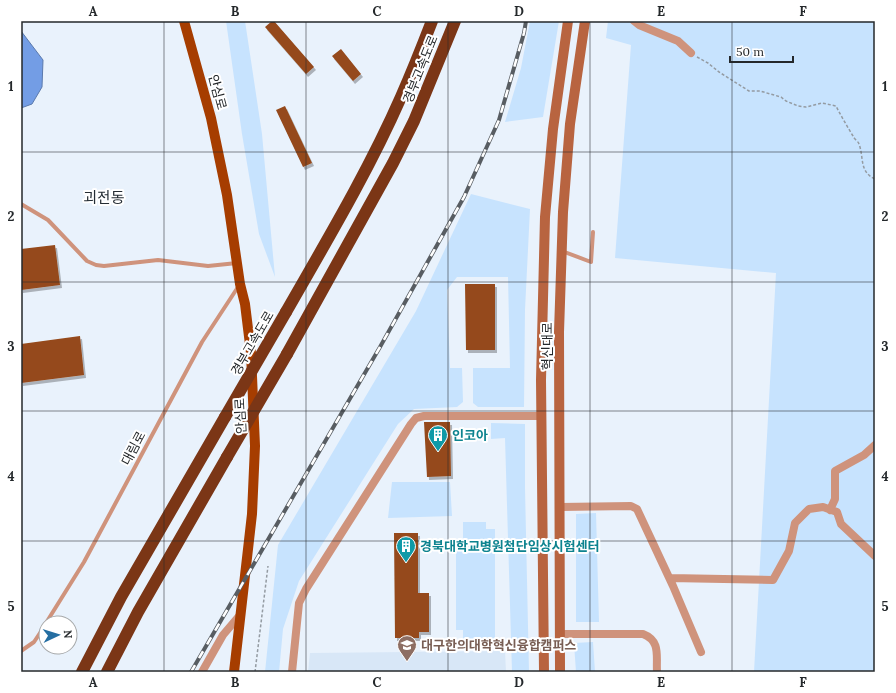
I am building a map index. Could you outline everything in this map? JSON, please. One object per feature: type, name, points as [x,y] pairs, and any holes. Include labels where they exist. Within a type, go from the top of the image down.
[{"type":"highway","name":"경부고속도로","points":[[82,672],[121,597],[352,195],[401,98],[432,21]]},
{"type":"highway","name":"경부고속도로","points":[[107,672],[138,612],[287,354],[393,163],[414,121],[455,21]]},
{"type":"main road","name":"안심로","points":[[184,21],[211,118],[227,195],[240,284],[245,304],[251,353],[255,446],[252,514],[234,672]]},
{"type":"main road","points":[[544,672],[541,380],[545,217],[553,129],[568,21]]},
{"type":"main road","name":"혁신대로","points":[[560,672],[560,332],[563,212],[570,124],[585,21]]},
{"type":"street","points":[[634,21],[639,25],[678,41],[691,53]]},
{"type":"street","points":[[292,672],[299,604],[318,570],[416,418],[424,416],[541,416]]},
{"type":"street","points":[[830,510],[835,498],[835,471],[864,455],[875,445]]},
{"type":"street","points":[[560,507],[631,506],[637,510],[670,578],[701,652]]},
{"type":"street","points":[[670,578],[773,580],[789,550],[795,523],[809,509],[823,507],[836,512],[841,524],[862,542],[875,556]]},
{"type":"street","points":[[202,672],[223,635],[240,615]]},
{"type":"street","points":[[560,634],[643,634],[650,637],[654,642],[656,648],[656,672]]},
{"type":"lane","points":[[21,204],[48,220],[87,261],[96,264],[104,266],[158,260],[208,266],[237,264]]},
{"type":"lane","points":[[562,251],[591,262],[593,232]]},
{"type":"lane","name":"대림로","points":[[51,615],[84,562],[202,342],[240,284]]},
{"type":"lane","name":"대림로","points":[[21,651],[34,642],[38,636]]},
{"type":"path","points":[[691,53],[749,91],[760,91],[781,97],[798,106],[806,107],[822,103],[836,106],[853,137],[858,143],[865,171],[870,177],[875,179]]},
{"type":"path","points":[[255,672],[268,566]]},
{"type":"shaded area","points":[[226,21],[245,21],[262,134],[275,277],[259,234],[242,134]]},
{"type":"shaded area","points":[[530,21],[559,21],[543,117],[505,122],[521,68]]},
{"type":"shaded area","points":[[608,21],[875,21],[875,672],[754,672],[776,273],[615,258],[631,45],[606,38]]},
{"type":"shaded area","points":[[471,194],[530,209],[525,310],[524,407],[478,407],[473,403],[473,368],[510,368],[508,277],[457,277],[447,290],[450,368],[462,368],[463,402],[457,407],[414,409],[398,424],[299,581],[283,629],[279,672],[265,672],[278,545],[416,311]]},
{"type":"shaded area","points":[[491,423],[525,424],[529,672],[512,672],[505,438],[491,439]]},
{"type":"shaded area","points":[[392,482],[450,482],[452,516],[388,518]]},
{"type":"shaded area","points":[[596,513],[599,622],[576,622],[576,514]]},
{"type":"shaded area","points":[[463,522],[486,522],[486,529],[495,529],[495,643],[463,643],[463,630],[456,630],[456,541],[463,540]]},
{"type":"shaded area","points":[[593,642],[595,672],[576,672],[574,643]]},
{"type":"shaded area","name":"대구한의대학혁신융합캠퍼스","points":[[505,651],[506,672],[308,672],[310,653]]},
{"type":"water","points":[[21,31],[43,60],[42,87],[32,104],[21,108]]},
{"type":"building","points":[[274,21],[314,67],[306,74],[265,27]]},
{"type":"building","points":[[341,49],[361,74],[353,81],[332,56]]},
{"type":"building","points":[[285,106],[312,163],[303,167],[276,110]]},
{"type":"building","points":[[55,245],[60,285],[21,290],[21,249]]},
{"type":"building","points":[[465,284],[495,284],[495,350],[466,350]]},
{"type":"building","points":[[80,336],[84,375],[21,383],[21,344]]},
{"type":"building","name":"인코아","points":[[424,422],[450,422],[451,476],[427,477]]},
{"type":"building","name":"경북대학교병원첨단임상시험센터","points":[[394,533],[418,533],[418,593],[429,593],[429,632],[419,632],[419,638],[395,638]]},
{"type":"railway","points":[[191,672],[380,347],[464,197],[499,120],[524,33],[526,21]]},
{"type":"place","name":"인코아","points":[[438,452]]},
{"type":"place","name":"경북대학교병원첨단임상시험센터","points":[[406,563]]},
{"type":"place","name":"대구한의대학혁신융합캠퍼스","points":[[407,662]]},
{"type":"district","name":"괴전동","points":[[104,198]]}]
